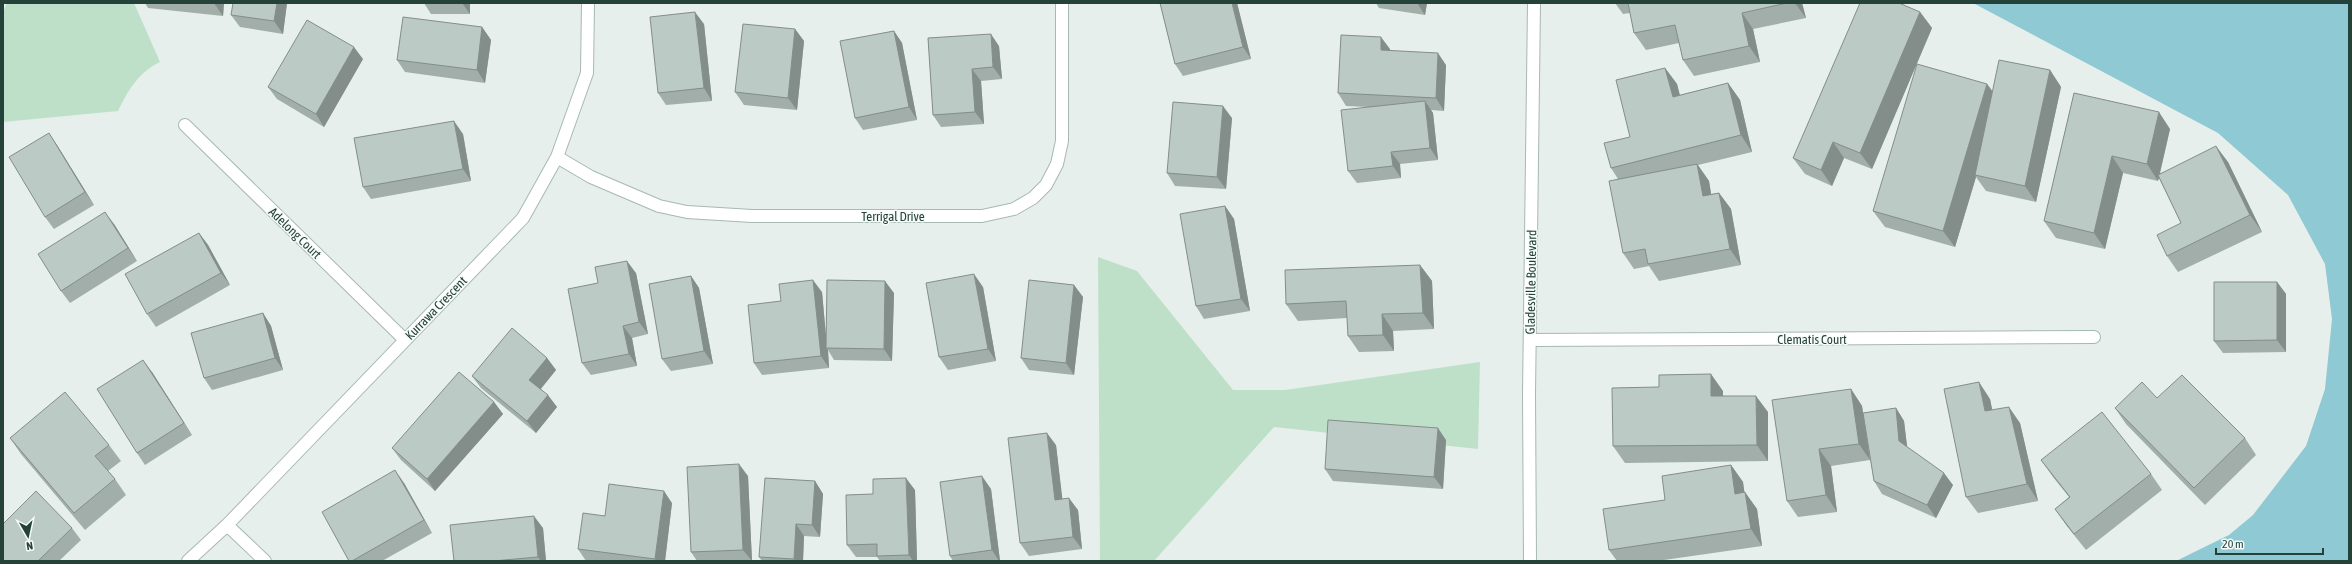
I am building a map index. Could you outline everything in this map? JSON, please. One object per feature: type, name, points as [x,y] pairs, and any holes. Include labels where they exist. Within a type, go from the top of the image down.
[{"type":"street","name":"Kurrawa Crescent","points":[[188,561],[227,525],[523,218],[557,157],[587,72],[588,3]]},
{"type":"street","name":"Terrigal Drive","points":[[557,157],[591,177],[659,206],[687,212],[752,216],[982,216],[1014,209],[1033,198],[1046,185],[1057,164],[1062,141],[1062,3]]},
{"type":"street","name":"Gladesville Boulevard","points":[[1530,561],[1534,3]]},
{"type":"street","name":"Adelong Court","points":[[185,125],[405,340]]},
{"type":"street","name":"Clematis Court","points":[[1531,340],[1587,341],[2094,337]]},
{"type":"street","points":[[227,525],[265,561]]},
{"type":"green space","points":[[7,3],[134,3],[160,62],[152,66],[135,82],[118,111],[3,122],[3,12]]},
{"type":"green space","points":[[1098,257],[1137,271],[1233,390],[1285,390],[1480,362],[1478,449],[1274,427],[1154,561],[1100,561]]},
{"type":"water","points":[[1973,3],[2349,3],[2349,561],[2176,561],[2229,535],[2253,515],[2306,446],[2325,389],[2332,319],[2325,264],[2288,195],[2218,133]]},
{"type":"building","points":[[233,3],[277,3],[274,21],[231,15]]},
{"type":"building","points":[[1160,3],[1232,3],[1243,47],[1175,64]]},
{"type":"building","points":[[1628,3],[1787,3],[1742,13],[1749,46],[1683,60],[1675,25],[1634,33]]},
{"type":"building","points":[[1860,3],[1899,3],[1920,12],[1860,153],[1833,142],[1821,170],[1793,158]]},
{"type":"building","points":[[695,12],[704,88],[658,93],[650,17]]},
{"type":"building","points":[[403,17],[482,27],[477,70],[397,60]]},
{"type":"building","points":[[307,20],[354,47],[316,114],[268,87]]},
{"type":"building","points":[[743,24],[795,29],[788,98],[735,92]]},
{"type":"building","points":[[894,31],[909,107],[855,118],[840,41]]},
{"type":"building","points":[[991,34],[993,67],[972,69],[975,112],[933,115],[928,38]]},
{"type":"building","points":[[1341,35],[1381,37],[1381,50],[1438,53],[1436,98],[1338,93]]},
{"type":"building","points":[[1999,60],[2050,70],[2025,186],[1975,175]]},
{"type":"building","points":[[1917,64],[1987,84],[1943,231],[1873,211]]},
{"type":"building","points":[[1665,68],[1673,97],[1728,83],[1741,135],[1611,168],[1604,143],[1630,137],[1616,80]]},
{"type":"building","points":[[2074,93],[2159,112],[2147,164],[2112,156],[2094,233],[2044,221]]},
{"type":"building","points":[[1425,101],[1430,148],[1391,152],[1393,166],[1348,171],[1341,110]]},
{"type":"building","points":[[1173,102],[1223,106],[1217,177],[1167,173]]},
{"type":"building","points":[[454,121],[463,169],[363,187],[354,138]]},
{"type":"building","points":[[49,133],[85,192],[45,217],[9,157]]},
{"type":"building","points":[[2216,146],[2250,215],[2167,256],[2157,235],[2181,223],[2158,175]]},
{"type":"building","points":[[1697,164],[1703,196],[1719,193],[1730,249],[1648,264],[1645,249],[1623,253],[1609,181]]},
{"type":"building","points":[[1225,206],[1241,299],[1196,306],[1180,214]]},
{"type":"building","points":[[105,212],[128,248],[61,291],[38,254]]},
{"type":"building","points":[[199,233],[221,273],[147,314],[125,274]]},
{"type":"building","points":[[627,261],[639,322],[623,326],[629,354],[582,363],[568,289],[598,283],[595,267]]},
{"type":"building","points":[[1420,265],[1423,313],[1382,314],[1383,335],[1348,336],[1346,301],[1286,304],[1285,270]]},
{"type":"building","points":[[974,274],[988,349],[939,357],[926,283]]},
{"type":"building","points":[[691,276],[704,351],[662,359],[649,284]]},
{"type":"building","points":[[813,280],[821,356],[754,363],[748,305],[781,301],[779,284]]},
{"type":"building","points":[[827,280],[885,281],[884,349],[826,348]]},
{"type":"building","points":[[1029,280],[1074,285],[1066,363],[1021,358]]},
{"type":"building","points":[[2214,282],[2277,282],[2277,340],[2214,341]]},
{"type":"building","points":[[263,313],[275,358],[204,378],[191,333]]},
{"type":"building","points":[[512,328],[547,358],[529,380],[548,395],[527,421],[472,376]]},
{"type":"building","points":[[143,360],[184,423],[137,453],[97,389]]},
{"type":"building","points":[[459,372],[494,402],[427,479],[392,448]]},
{"type":"building","points":[[1711,374],[1711,396],[1756,396],[1757,445],[1613,446],[1612,388],[1659,387],[1659,375]]},
{"type":"building","points":[[2182,375],[2245,438],[2194,488],[2115,408],[2142,382],[2157,398]]},
{"type":"building","points":[[1979,382],[1985,411],[2009,407],[2027,484],[1966,497],[1944,389]]},
{"type":"building","points":[[1851,389],[1859,444],[1819,449],[1826,495],[1787,501],[1772,400]]},
{"type":"building","points":[[65,392],[109,445],[95,456],[115,479],[74,513],[10,438]]},
{"type":"building","points":[[1896,408],[1899,441],[1944,473],[1927,505],[1874,481],[1863,413]]},
{"type":"building","points":[[2102,412],[2151,474],[2074,534],[2055,509],[2070,497],[2041,460]]},
{"type":"building","points":[[1328,420],[1438,428],[1434,477],[1325,469]]},
{"type":"building","points":[[1047,433],[1055,500],[1069,498],[1073,537],[1020,543],[1008,438]]},
{"type":"building","points":[[739,464],[743,550],[691,552],[687,467]]},
{"type":"building","points":[[1731,465],[1735,494],[1745,492],[1751,529],[1609,550],[1603,509],[1665,500],[1662,476]]},
{"type":"building","points":[[395,470],[424,520],[352,561],[349,561],[322,512]]},
{"type":"building","points":[[982,476],[992,550],[950,556],[940,482]]},
{"type":"building","points":[[765,478],[815,481],[812,525],[796,524],[794,559],[759,557]]},
{"type":"building","points":[[906,478],[909,555],[877,556],[877,544],[847,545],[846,495],[873,494],[873,479]]},
{"type":"building","points":[[609,484],[664,491],[655,559],[578,549],[583,513],[605,516]]},
{"type":"building","points":[[36,491],[72,528],[38,561],[3,561],[3,524]]},
{"type":"building","points":[[534,516],[538,557],[493,561],[454,561],[450,525]]}]
